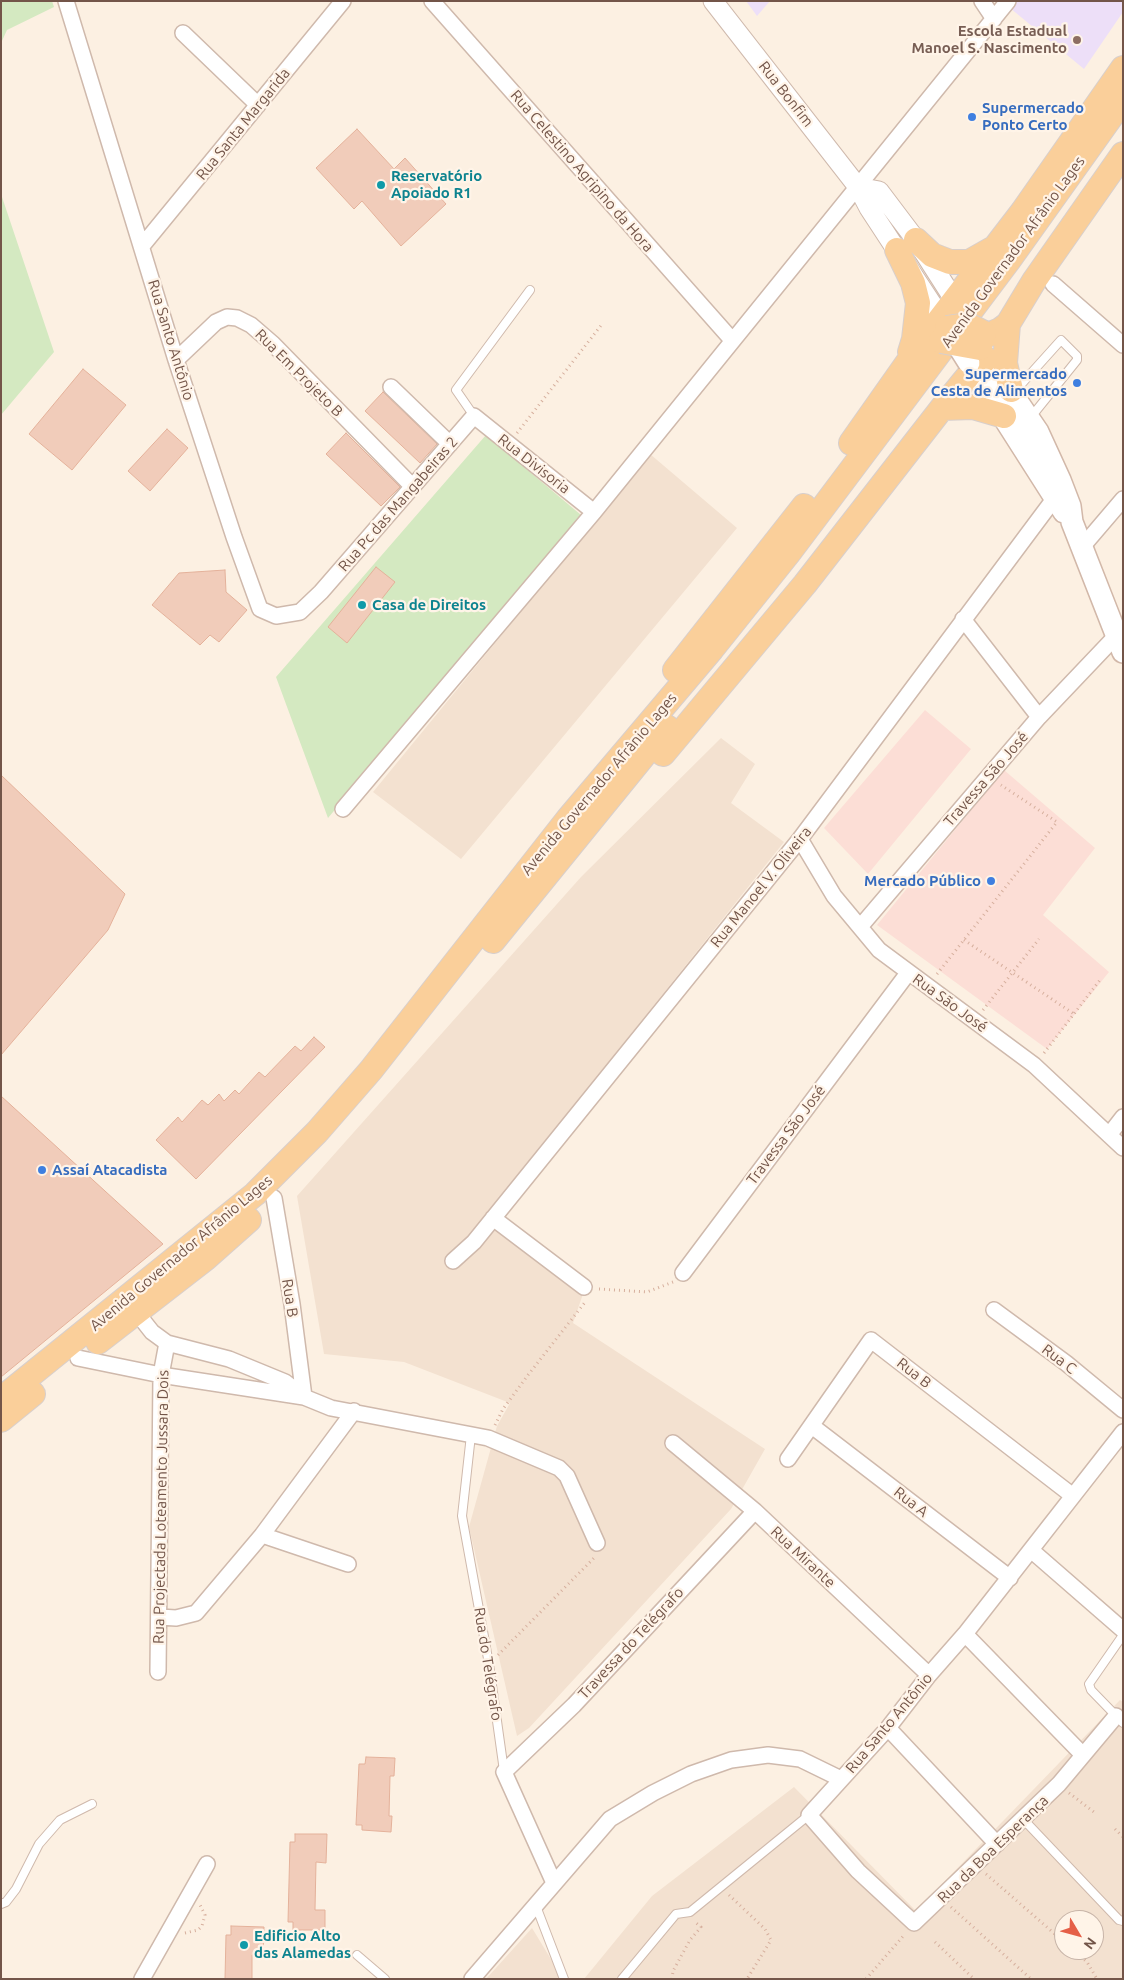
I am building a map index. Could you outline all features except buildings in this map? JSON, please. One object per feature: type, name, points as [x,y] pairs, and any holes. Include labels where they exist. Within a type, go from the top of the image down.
[{"type":"main road","points":[[906,245],[950,262],[969,262],[995,247],[1043,184],[1123,68]]},
{"type":"main road","name":"Avenida Governador Afrânio Lages","points":[[1,1420],[205,1259],[274,1198],[381,1080],[572,828],[788,554],[1009,260],[1123,100]]},
{"type":"main road","name":"Avenida Governador Afrânio Lages","points":[[1,1399],[255,1194],[317,1132],[572,828],[763,612],[1123,127]]},
{"type":"main road","points":[[906,365],[961,338],[990,334],[1008,324],[1034,281],[1123,154]]},
{"type":"main road","points":[[572,828],[658,690],[813,494],[906,365],[914,339],[918,303],[906,245]]},
{"type":"main road","points":[[572,828],[630,791],[676,740],[799,591],[942,408],[961,338],[995,247]]},
{"type":"main road","points":[[1008,324],[1005,363],[1012,392]]},
{"type":"main road","points":[[961,338],[1012,392],[1030,418],[1060,480],[1070,506],[1072,522]]},
{"type":"main road","points":[[961,338],[1004,416],[1054,499],[1072,522],[1120,644]]},
{"type":"main road","points":[[942,408],[973,407],[1004,416]]},
{"type":"street","name":"Rua Santo Antônio","points":[[66,1],[176,360],[234,537],[260,608],[268,614],[288,616],[300,612],[321,592]]},
{"type":"street","name":"Rua Santa Margarida","points":[[142,246],[343,1]]},
{"type":"street","name":"Rua Celestino Agripino da Hora","points":[[432,1],[732,340]]},
{"type":"street","name":"Rua Bonfim","points":[[713,1],[858,187],[869,208],[906,245],[961,338]]},
{"type":"street","points":[[982,1],[994,18]]},
{"type":"street","points":[[343,809],[594,512],[1008,1]]},
{"type":"street","points":[[183,34],[258,105]]},
{"type":"street","points":[[1053,284],[1123,345]]},
{"type":"street","name":"Rua Em Projeto B","points":[[176,360],[216,322],[227,317],[237,318],[251,325],[413,487]]},
{"type":"street","points":[[391,388],[450,444]]},
{"type":"street","name":"Rua Divisoria","points":[[474,416],[594,512]]},
{"type":"street","name":"Rua Pc das Mangabeiras 2","points":[[321,592],[474,416]]},
{"type":"street","name":"Rua Manoel V. Oliveira","points":[[453,1262],[474,1242],[800,839],[1054,499]]},
{"type":"street","points":[[1083,546],[1123,499]]},
{"type":"street","points":[[963,619],[1039,717]]},
{"type":"street","name":"Travessa São José","points":[[860,927],[1039,717],[1120,644]]},
{"type":"street","name":"Rua São José","points":[[800,839],[834,896],[880,950],[908,973],[1034,1065],[1123,1148]]},
{"type":"street","name":"Travessa São José","points":[[683,1273],[908,973]]},
{"type":"street","points":[[1109,1135],[1123,1117]]},
{"type":"street","name":"Rua B","points":[[274,1198],[292,1304],[304,1397]]},
{"type":"street","points":[[493,1218],[584,1287]]},
{"type":"street","name":"Rua C","points":[[994,1310],[1123,1410]]},
{"type":"street","points":[[137,1313],[152,1332],[167,1343],[229,1359],[285,1382],[304,1397]]},
{"type":"street","name":"Rua B","points":[[788,1459],[871,1340],[1073,1496]]},
{"type":"street","name":"Rua Projectada Loteamento Jussara Dois","points":[[158,1672],[161,1375],[167,1343]]},
{"type":"street","points":[[78,1358],[161,1375],[304,1397],[330,1408],[354,1411],[488,1438],[559,1468],[567,1476],[596,1543]]},
{"type":"street","points":[[160,1617],[176,1618],[196,1613],[262,1535],[354,1411]]},
{"type":"street","name":"Rua A","points":[[812,1426],[1010,1578]]},
{"type":"street","name":"Rua Santo Antônio","points":[[809,1815],[888,1728],[929,1675],[1010,1578],[1123,1432]]},
{"type":"street","name":"Rua Mirante","points":[[673,1443],[755,1511],[929,1675]]},
{"type":"street","name":"Travessa do Telégrafo","points":[[504,1772],[574,1704],[755,1511]]},
{"type":"street","points":[[262,1535],[348,1564]]},
{"type":"street","points":[[1031,1550],[1123,1630]]},
{"type":"street","points":[[965,1634],[1082,1754]]},
{"type":"street","name":"Rua da Boa Esperança","points":[[914,1923],[1024,1820],[1059,1784],[1082,1754],[1119,1719]]},
{"type":"street","points":[[888,1728],[998,1844]]},
{"type":"street","points":[[472,1979],[610,1819],[653,1793],[692,1774],[731,1760],[768,1755],[800,1759],[841,1779]]},
{"type":"street","name":"Rua do Telégrafo","points":[[504,1772],[554,1884]]},
{"type":"street","points":[[809,1815],[858,1871],[914,1923]]},
{"type":"street","points":[[142,1979],[207,1864]]},
{"type":"lane","points":[[474,416],[456,390],[530,290]]},
{"type":"lane","points":[[1012,392],[1061,340],[1077,356],[1077,360],[1030,418]]},
{"type":"lane","name":"Rua do Telégrafo","points":[[471,1434],[462,1516],[489,1664],[504,1772]]},
{"type":"lane","points":[[1119,1719],[1095,1695],[1089,1684],[1123,1635]]},
{"type":"lane","points":[[1,1904],[6,1902],[16,1889],[39,1844],[60,1820],[92,1804]]},
{"type":"lane","name":"Rua Santo Antônio","points":[[622,1979],[676,1914],[690,1912],[809,1815]]},
{"type":"lane","points":[[1024,1820],[1112,1912],[1123,1921]]},
{"type":"lane","points":[[536,1906],[564,1979]]},
{"type":"lane","points":[[357,1955],[385,1979]]},
{"type":"path","points":[[509,443],[603,323]]},
{"type":"path","points":[[926,986],[1057,822],[988,776]]},
{"type":"path","points":[[974,1020],[1039,939]]},
{"type":"path","points":[[964,940],[1074,1014]]},
{"type":"path","points":[[1034,1065],[1100,980]]},
{"type":"path","points":[[488,1438],[504,1409],[588,1298],[584,1287],[647,1292],[671,1283],[683,1273]]},
{"type":"path","points":[[489,1664],[600,1553],[596,1543]]},
{"type":"path","points":[[1059,1784],[1094,1812]]},
{"type":"path","points":[[1115,1830],[1123,1837]]},
{"type":"path","points":[[996,1883],[1054,1933]]},
{"type":"path","points":[[726,1892],[765,1928],[771,1940],[747,1979]]},
{"type":"path","points":[[672,1979],[677,1963],[701,1927],[690,1918],[690,1912]]},
{"type":"path","points":[[959,1914],[1031,1979]]},
{"type":"path","points":[[866,1979],[914,1923]]},
{"type":"path","points":[[935,1942],[974,1979]]},
{"type":"path","points":[[1085,1960],[1097,1979]]},
{"type":"shaded area","points":[[746,1],[770,1],[757,16]]},
{"type":"shaded area","name":"Escola Estadual Manoel S. Nascimento","points":[[1015,1],[1123,1],[1123,12],[1084,69],[1010,8]]},
{"type":"shaded area","points":[[650,454],[737,528],[461,859],[373,792]]},
{"type":"shaded area","name":"Mercado Público","points":[[925,710],[971,749],[868,874],[824,828]]},
{"type":"shaded area","points":[[721,738],[755,764],[731,803],[784,842],[486,1216],[583,1294],[573,1323],[765,1449],[731,1509],[529,1728],[517,1736],[469,1527],[497,1426],[510,1403],[404,1362],[324,1354],[297,1196],[581,877]]},
{"type":"shaded area","name":"Mercado Público","points":[[1004,770],[1095,848],[1043,915],[1109,972],[1047,1049],[877,925]]},
{"type":"shaded area","points":[[1120,1700],[1123,1702],[1123,1979],[584,1979],[652,1896],[794,1787],[916,1911]]},
{"type":"shaded area","points":[[532,1928],[563,1979],[486,1979]]},
{"type":"green space","points":[[1,1],[52,1],[54,7],[7,30],[1,43]]},
{"type":"green space","points":[[1,194],[54,352],[1,415]]},
{"type":"green space","points":[[486,435],[581,515],[328,818],[276,677]]},
{"type":"place","name":"Escola Estadual Manoel S. Nascimento","points":[[1077,40]]},
{"type":"place","name":"Supermercado Ponto Certo","points":[[972,117]]},
{"type":"place","name":"Reservatório Apoiado R1","points":[[381,185]]},
{"type":"place","name":"Supermercado Cesta de Alimentos","points":[[1077,383]]},
{"type":"place","name":"Casa de Direitos","points":[[362,605]]},
{"type":"place","name":"Mercado Público","points":[[991,881]]},
{"type":"place","name":"Assaí Atacadista","points":[[42,1170]]},
{"type":"place","name":"Edificio Alto das Alamedas","points":[[244,1945]]}]
